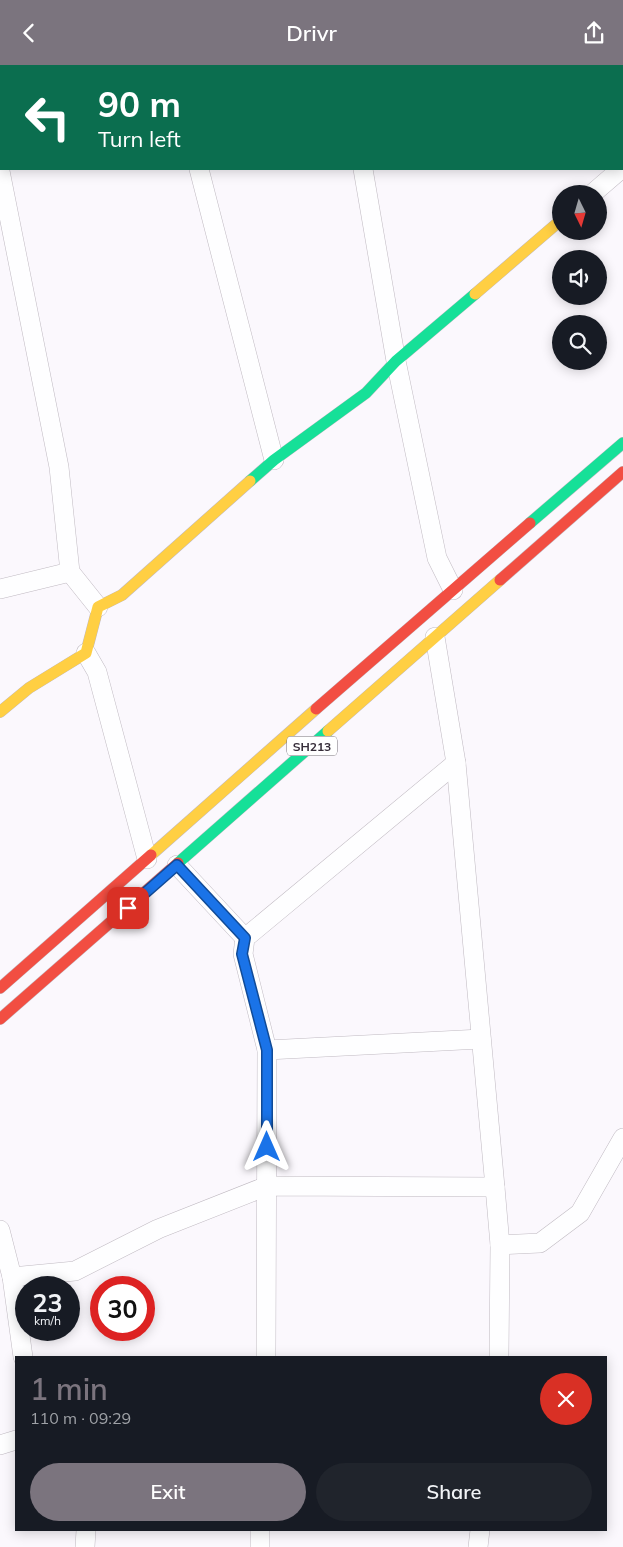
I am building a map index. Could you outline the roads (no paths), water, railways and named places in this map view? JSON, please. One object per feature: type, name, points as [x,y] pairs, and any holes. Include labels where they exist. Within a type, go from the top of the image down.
[{"type":"main road","points":[[0,713],[29,688],[86,653],[98,607],[122,595],[274,460],[366,393],[396,361],[552,228]]},
{"type":"main road","name":"SH213","points":[[0,988],[623,443]]},
{"type":"main road","name":"SH213","points":[[0,1019],[622,473]]},
{"type":"street","points":[[199,170],[274,460]]},
{"type":"street","points":[[363,170],[396,361],[437,558],[453,590]]},
{"type":"street","points":[[602,185],[620,170]]},
{"type":"street","points":[[0,171],[6,233],[60,467],[70,572],[98,607]]},
{"type":"street","points":[[0,589],[70,572]]},
{"type":"street","points":[[435,637],[456,763],[482,1039],[500,1245],[499,1356]]},
{"type":"street","points":[[86,653],[97,672],[147,859]]},
{"type":"street","points":[[266,1356],[267,1050],[242,954],[245,938],[456,763]]},
{"type":"street","points":[[177,865],[245,938]]},
{"type":"street","points":[[267,1050],[482,1039]]},
{"type":"street","points":[[500,1245],[540,1243],[580,1213],[623,1138]]},
{"type":"street","points":[[12,1277],[74,1271],[158,1229],[267,1186],[495,1187]]},
{"type":"street","points":[[0,1230],[12,1277],[23,1356]]},
{"type":"street","points":[[0,1445],[15,1440]]},
{"type":"street","points":[[85,1547],[86,1531]]},
{"type":"street","points":[[260,1531],[260,1547]]},
{"type":"street","points":[[478,1547],[480,1531]]}]
